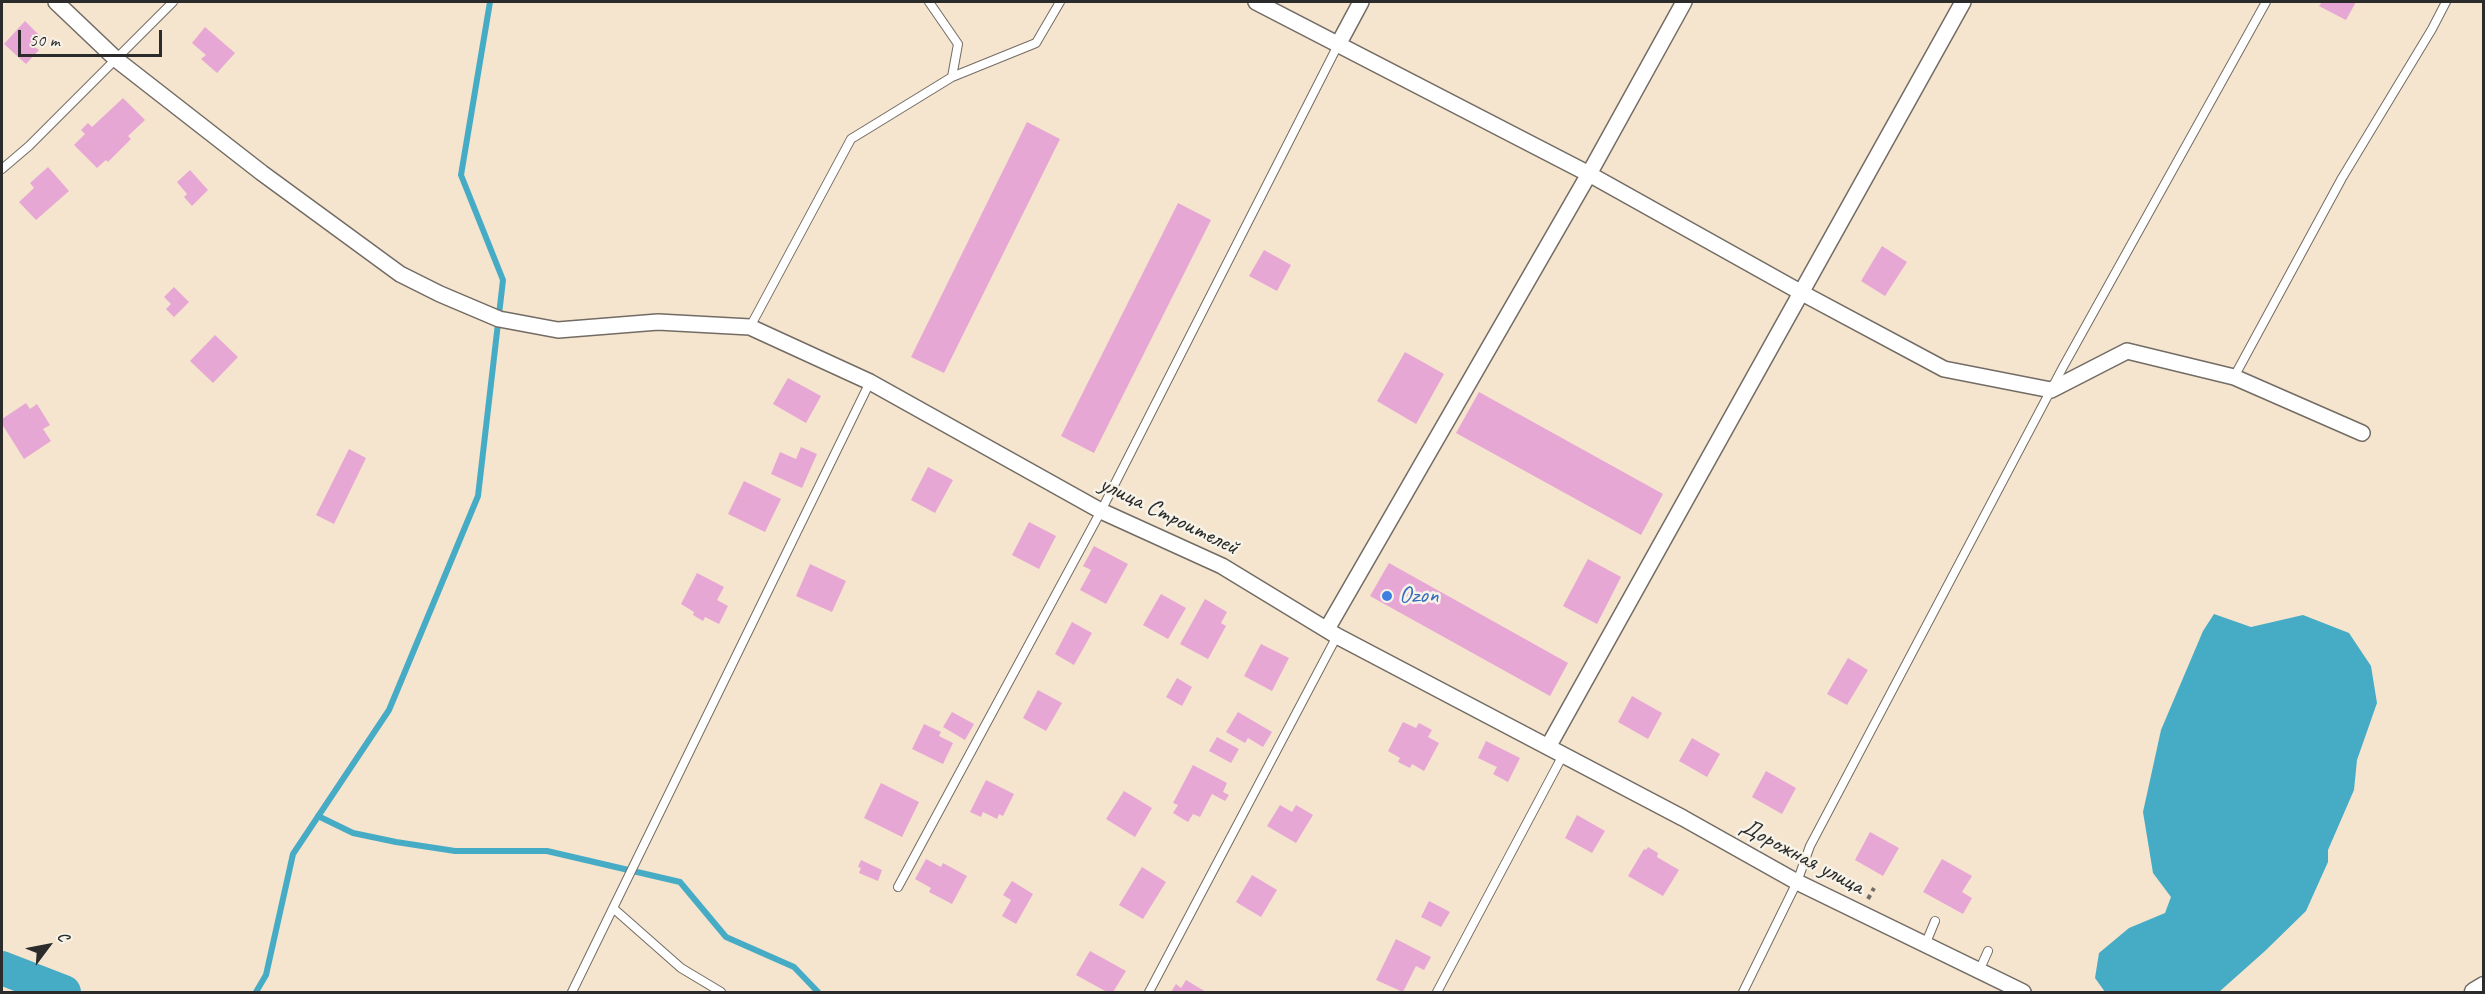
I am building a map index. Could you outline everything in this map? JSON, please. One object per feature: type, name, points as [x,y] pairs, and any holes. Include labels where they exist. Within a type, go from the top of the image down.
[{"type":"street","points":[[57,2],[117,60],[262,173],[400,274],[441,294],[499,318],[558,330],[658,322],[750,327]]},
{"type":"street","points":[[1256,2],[1589,174],[1944,369],[2051,390],[2127,351],[2234,377],[2362,433]]},
{"type":"street","points":[[1339,43],[1361,2]]},
{"type":"street","points":[[1332,632],[1684,2]]},
{"type":"street","points":[[1548,747],[1963,2]]},
{"type":"street","name":"улица Строителей","points":[[750,327],[870,382],[1101,511],[1222,566],[1332,632],[1563,755]]},
{"type":"street","name":"Дорожная улица","points":[[1563,755],[1683,818],[1797,882],[2023,993]]},
{"type":"street","points":[[2474,993],[2484,986]]},
{"type":"lane","points":[[2,169],[29,146],[173,2]]},
{"type":"lane","points":[[929,2],[958,44],[952,77]]},
{"type":"lane","points":[[750,327],[851,139],[952,77],[1036,43],[1060,2]]},
{"type":"lane","points":[[1743,993],[1797,882],[1810,846],[2051,390],[2266,2]]},
{"type":"lane","points":[[2234,377],[2342,178],[2446,2]]},
{"type":"lane","points":[[898,887],[1101,511],[1339,43]]},
{"type":"lane","points":[[572,993],[870,382]]},
{"type":"lane","points":[[1149,993],[1332,632]]},
{"type":"lane","points":[[1437,993],[1563,755]]},
{"type":"lane","points":[[613,908],[681,968],[722,993]]},
{"type":"lane","points":[[1925,945],[1935,921]]},
{"type":"lane","points":[[1979,971],[1988,951]]},
{"type":"path","points":[[1868,898],[1874,888]]},
{"type":"water","points":[[2214,614],[2251,627],[2303,615],[2349,633],[2371,666],[2377,703],[2357,760],[2354,790],[2328,850],[2328,862],[2306,911],[2219,992],[2105,992],[2095,978],[2099,953],[2129,928],[2165,913],[2171,897],[2153,873],[2143,812],[2161,730],[2203,631]]},
{"type":"building","points":[[2322,2],[2356,2],[2346,20],[2319,6]]},
{"type":"building","points":[[25,21],[43,39],[35,47],[39,50],[26,64],[4,44]]},
{"type":"building","points":[[205,27],[235,53],[217,73],[201,59],[206,55],[192,43]]},
{"type":"building","points":[[123,98],[145,120],[128,136],[131,139],[108,162],[106,160],[97,168],[74,145],[85,134],[81,130],[88,123],[92,127]]},
{"type":"building","points":[[1027,122],[1060,139],[944,373],[911,357]]},
{"type":"building","points":[[48,167],[69,191],[36,220],[19,202],[34,188],[30,183]]},
{"type":"building","points":[[190,170],[208,190],[192,206],[184,197],[187,194],[177,182]]},
{"type":"building","points":[[1178,203],[1211,220],[1094,453],[1061,436]]},
{"type":"building","points":[[1882,246],[1907,262],[1885,296],[1861,281]]},
{"type":"building","points":[[1264,250],[1291,265],[1277,291],[1249,276]]},
{"type":"building","points":[[174,287],[189,302],[174,317],[166,309],[171,304],[164,297]]},
{"type":"building","points":[[215,335],[238,357],[213,383],[190,361]]},
{"type":"building","points":[[1405,352],[1444,374],[1416,424],[1377,401]]},
{"type":"building","points":[[788,378],[821,396],[806,423],[773,404]]},
{"type":"building","points":[[1479,392],[1663,494],[1641,535],[1456,433]]},
{"type":"building","points":[[26,403],[30,409],[37,404],[50,425],[43,429],[51,441],[24,459],[2,424],[2,419]]},
{"type":"building","points":[[801,447],[817,454],[802,488],[771,474],[780,452],[796,459]]},
{"type":"building","points":[[349,449],[366,458],[334,524],[316,515]]},
{"type":"building","points":[[928,467],[953,480],[935,513],[911,500]]},
{"type":"building","points":[[744,481],[781,499],[765,532],[728,514]]},
{"type":"building","points":[[1029,522],[1056,536],[1039,569],[1012,555]]},
{"type":"building","points":[[1094,546],[1128,564],[1106,604],[1080,590],[1091,570],[1083,566]]},
{"type":"building","points":[[1588,559],[1621,577],[1597,624],[1563,606]]},
{"type":"building","points":[[1389,563],[1568,663],[1550,696],[1370,596]]},
{"type":"building","points":[[810,564],[846,581],[832,612],[796,596]]},
{"type":"building","points":[[697,573],[724,587],[717,600],[728,606],[719,624],[705,617],[703,621],[681,604]]},
{"type":"building","points":[[1161,594],[1186,608],[1168,639],[1143,625]]},
{"type":"building","points":[[1205,599],[1227,612],[1221,623],[1226,626],[1208,659],[1180,644]]},
{"type":"building","points":[[1072,622],[1092,633],[1074,665],[1055,654]]},
{"type":"building","points":[[1261,644],[1289,658],[1272,691],[1244,676]]},
{"type":"building","points":[[1848,658],[1868,670],[1847,705],[1827,694]]},
{"type":"building","points":[[1177,678],[1192,687],[1182,706],[1166,697]]},
{"type":"building","points":[[1038,690],[1062,703],[1046,731],[1023,718]]},
{"type":"building","points":[[1632,696],[1662,713],[1648,739],[1618,722]]},
{"type":"building","points":[[952,712],[974,724],[965,740],[943,727]]},
{"type":"building","points":[[1238,712],[1272,732],[1263,747],[1248,738],[1245,743],[1226,732]]},
{"type":"building","points":[[1403,722],[1416,728],[1419,723],[1432,730],[1428,737],[1439,743],[1424,771],[1412,764],[1410,768],[1398,762],[1400,758],[1388,751]]},
{"type":"building","points":[[924,724],[941,732],[939,736],[953,743],[943,764],[912,749]]},
{"type":"building","points":[[1217,737],[1239,749],[1231,763],[1209,751]]},
{"type":"building","points":[[1692,738],[1720,754],[1707,777],[1679,761]]},
{"type":"building","points":[[1486,741],[1520,758],[1508,782],[1493,774],[1497,767],[1478,758]]},
{"type":"building","points":[[1193,765],[1227,783],[1223,792],[1229,795],[1225,801],[1212,794],[1200,817],[1193,814],[1188,822],[1173,813],[1178,805],[1173,803]]},
{"type":"building","points":[[1766,771],[1796,788],[1782,814],[1752,797]]},
{"type":"building","points":[[986,780],[1014,794],[1003,816],[999,814],[997,819],[983,812],[981,817],[970,812]]},
{"type":"building","points":[[881,783],[919,802],[902,837],[864,818]]},
{"type":"building","points":[[1124,791],[1152,808],[1135,837],[1106,819]]},
{"type":"building","points":[[1280,805],[1292,812],[1296,805],[1313,815],[1296,843],[1267,826]]},
{"type":"building","points":[[1577,815],[1605,831],[1592,853],[1565,838]]},
{"type":"building","points":[[1870,832],[1899,848],[1883,876],[1855,860]]},
{"type":"building","points":[[1648,847],[1658,853],[1657,857],[1679,870],[1663,896],[1628,876],[1644,849]]},
{"type":"building","points":[[926,859],[941,867],[943,863],[967,876],[952,904],[929,892],[931,888],[915,879]]},
{"type":"building","points":[[1942,859],[1972,876],[1962,892],[1972,898],[1963,914],[1923,892]]},
{"type":"building","points":[[861,860],[882,870],[878,881],[859,873],[861,868],[858,867]]},
{"type":"building","points":[[1142,867],[1166,882],[1143,919],[1119,905]]},
{"type":"building","points":[[1252,875],[1277,890],[1261,917],[1236,902]]},
{"type":"building","points":[[1012,881],[1033,894],[1016,924],[1002,916],[1011,900],[1003,895]]},
{"type":"building","points":[[1429,901],[1450,912],[1441,927],[1421,917]]},
{"type":"building","points":[[1396,939],[1431,957],[1424,970],[1416,966],[1403,992],[1376,980]]},
{"type":"building","points":[[1090,951],[1126,971],[1113,992],[1107,992],[1076,975]]},
{"type":"building","points":[[1186,980],[1206,992],[1171,992],[1176,984],[1181,988]]},
{"type":"waterway","points":[[256,992],[266,975],[293,854],[389,710],[478,496],[503,280],[461,175],[490,2]]},
{"type":"waterway","points":[[318,816],[353,833],[396,842],[455,851],[547,851],[680,882],[726,937],[794,967],[818,992]]},
{"type":"waterway","points":[[2,968],[64,992]]},
{"type":"place","name":"Ozon","points":[[1387,596]]}]
